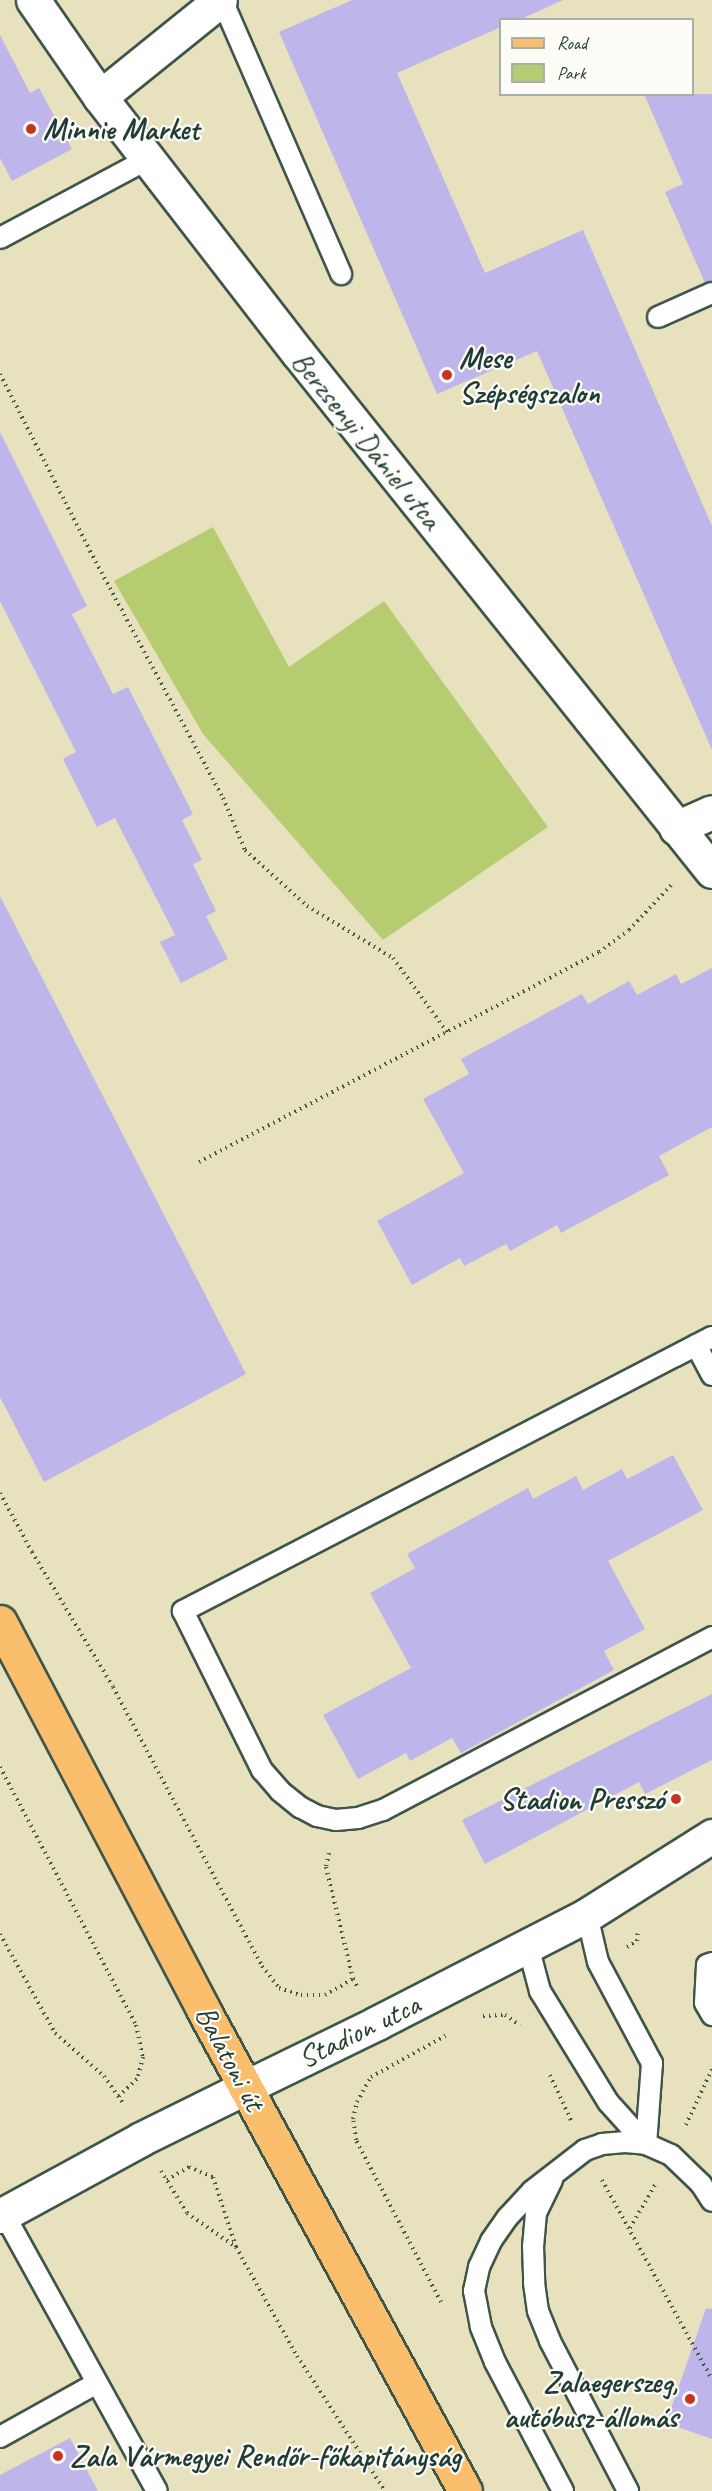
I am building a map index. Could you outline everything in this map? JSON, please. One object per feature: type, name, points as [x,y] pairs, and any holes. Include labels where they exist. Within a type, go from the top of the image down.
[{"type":"main road","name":"Balatoni út","points":[[0,1622],[246,2087],[465,2491]]},
{"type":"street","name":"Berzsenyi Dániel utca","points":[[33,0],[100,97],[313,372],[705,863]]},
{"type":"street","points":[[100,97],[221,0]]},
{"type":"street","points":[[676,828],[712,812]]},
{"type":"street","name":"Stadion utca","points":[[2,2215],[141,2139],[528,1946],[586,1915],[712,1836]]},
{"type":"lane","points":[[221,0],[341,274]]},
{"type":"lane","points":[[0,238],[148,159]]},
{"type":"lane","points":[[658,317],[712,293]]},
{"type":"lane","points":[[712,1375],[704,1341],[183,1611],[262,1770],[280,1791],[300,1806],[317,1816],[336,1820],[358,1818],[383,1810],[712,1637]]},
{"type":"lane","points":[[586,1915],[598,1962],[652,2063],[646,2144]]},
{"type":"lane","points":[[528,1946],[540,1991],[608,2102],[646,2144]]},
{"type":"lane","points":[[709,2009],[707,1965],[712,1963]]},
{"type":"lane","points":[[563,2491],[495,2362],[480,2327],[474,2291],[479,2266],[491,2241],[507,2218],[532,2191],[585,2150],[602,2144],[646,2144],[671,2155],[701,2184],[712,2202]]},
{"type":"lane","points":[[561,2168],[545,2190],[536,2213],[533,2255],[538,2311],[550,2341],[628,2491]]},
{"type":"lane","points":[[2,2215],[157,2491]]},
{"type":"lane","points":[[0,2437],[97,2383]]},
{"type":"path","points":[[0,374],[90,551],[223,798],[245,850],[308,906],[393,958],[447,1032]]},
{"type":"path","points":[[199,1162],[599,952],[629,930],[705,863]]},
{"type":"path","points":[[0,1492],[32,1552],[113,1687],[262,1965],[279,1988],[302,1995],[325,1995],[353,1979],[326,1867],[336,1820]]},
{"type":"path","points":[[0,1767],[135,2025],[143,2057],[137,2079],[119,2096]]},
{"type":"path","points":[[0,1934],[55,2033],[104,2076],[119,2096],[141,2139],[187,2213],[236,2247]]},
{"type":"path","points":[[521,2025],[526,2032]]},
{"type":"path","points":[[546,2067],[585,2150],[712,2379]]},
{"type":"path","points":[[700,2097],[712,2068]]},
{"type":"path","points":[[167,2180],[189,2167],[213,2177],[236,2247],[297,2356],[385,2491]]},
{"type":"path","points":[[630,2229],[659,2178]]},
{"type":"green space","points":[[213,527],[289,667],[384,601],[548,827],[383,940],[203,734],[114,581]]},
{"type":"building","points":[[352,0],[563,0],[523,18],[499,18],[499,28],[397,73],[485,273],[583,230],[712,526],[712,750],[537,351],[437,394],[279,32]]},
{"type":"building","name":"Minnie Market","points":[[0,35],[30,93],[39,88],[72,149],[12,181],[0,158]]},
{"type":"building","points":[[712,94],[712,281],[705,283],[665,192],[683,184],[645,96]]},
{"type":"building","points":[[0,432],[87,606],[72,614],[113,694],[128,687],[193,814],[182,820],[202,860],[193,864],[216,911],[206,916],[228,959],[181,983],[160,942],[175,935],[115,818],[97,827],[63,759],[76,752],[0,601]]},
{"type":"building","points":[[0,896],[246,1374],[44,1482],[0,1397]]},
{"type":"building","points":[[712,968],[712,1127],[659,1156],[669,1175],[561,1233],[557,1225],[510,1251],[506,1244],[464,1266],[460,1258],[412,1285],[377,1221],[464,1173],[423,1099],[469,1074],[461,1059],[582,994],[588,1004],[629,981],[637,995],[676,974],[681,984]]},
{"type":"building","points":[[673,1455],[703,1510],[608,1561],[645,1629],[604,1651],[614,1670],[461,1753],[452,1738],[410,1761],[406,1753],[358,1779],[323,1715],[411,1668],[370,1593],[415,1568],[407,1554],[528,1488],[533,1499],[576,1476],[583,1490],[622,1469],[627,1479]]},
{"type":"building","points":[[712,1694],[712,1760],[645,1794],[639,1782],[485,1864],[462,1820]]},
{"type":"building","points":[[706,2308],[712,2309],[712,2439],[666,2423]]},
{"type":"building","name":"Zala Vármegyei Rendőr-főkapitányság","points":[[70,2438],[98,2491],[0,2491],[0,2475]]},
{"type":"place","name":"Minnie Market","points":[[31,129]]},
{"type":"place","name":"Mese Szépségszalon","points":[[447,375]]},
{"type":"place","name":"Stadion Presszó","points":[[676,1799]]},
{"type":"place","name":"Zalaegerszeg, autóbusz-állomás","points":[[690,2399]]},
{"type":"place","name":"Zala Vármegyei Rendőr-főkapitányság","points":[[58,2456]]}]
